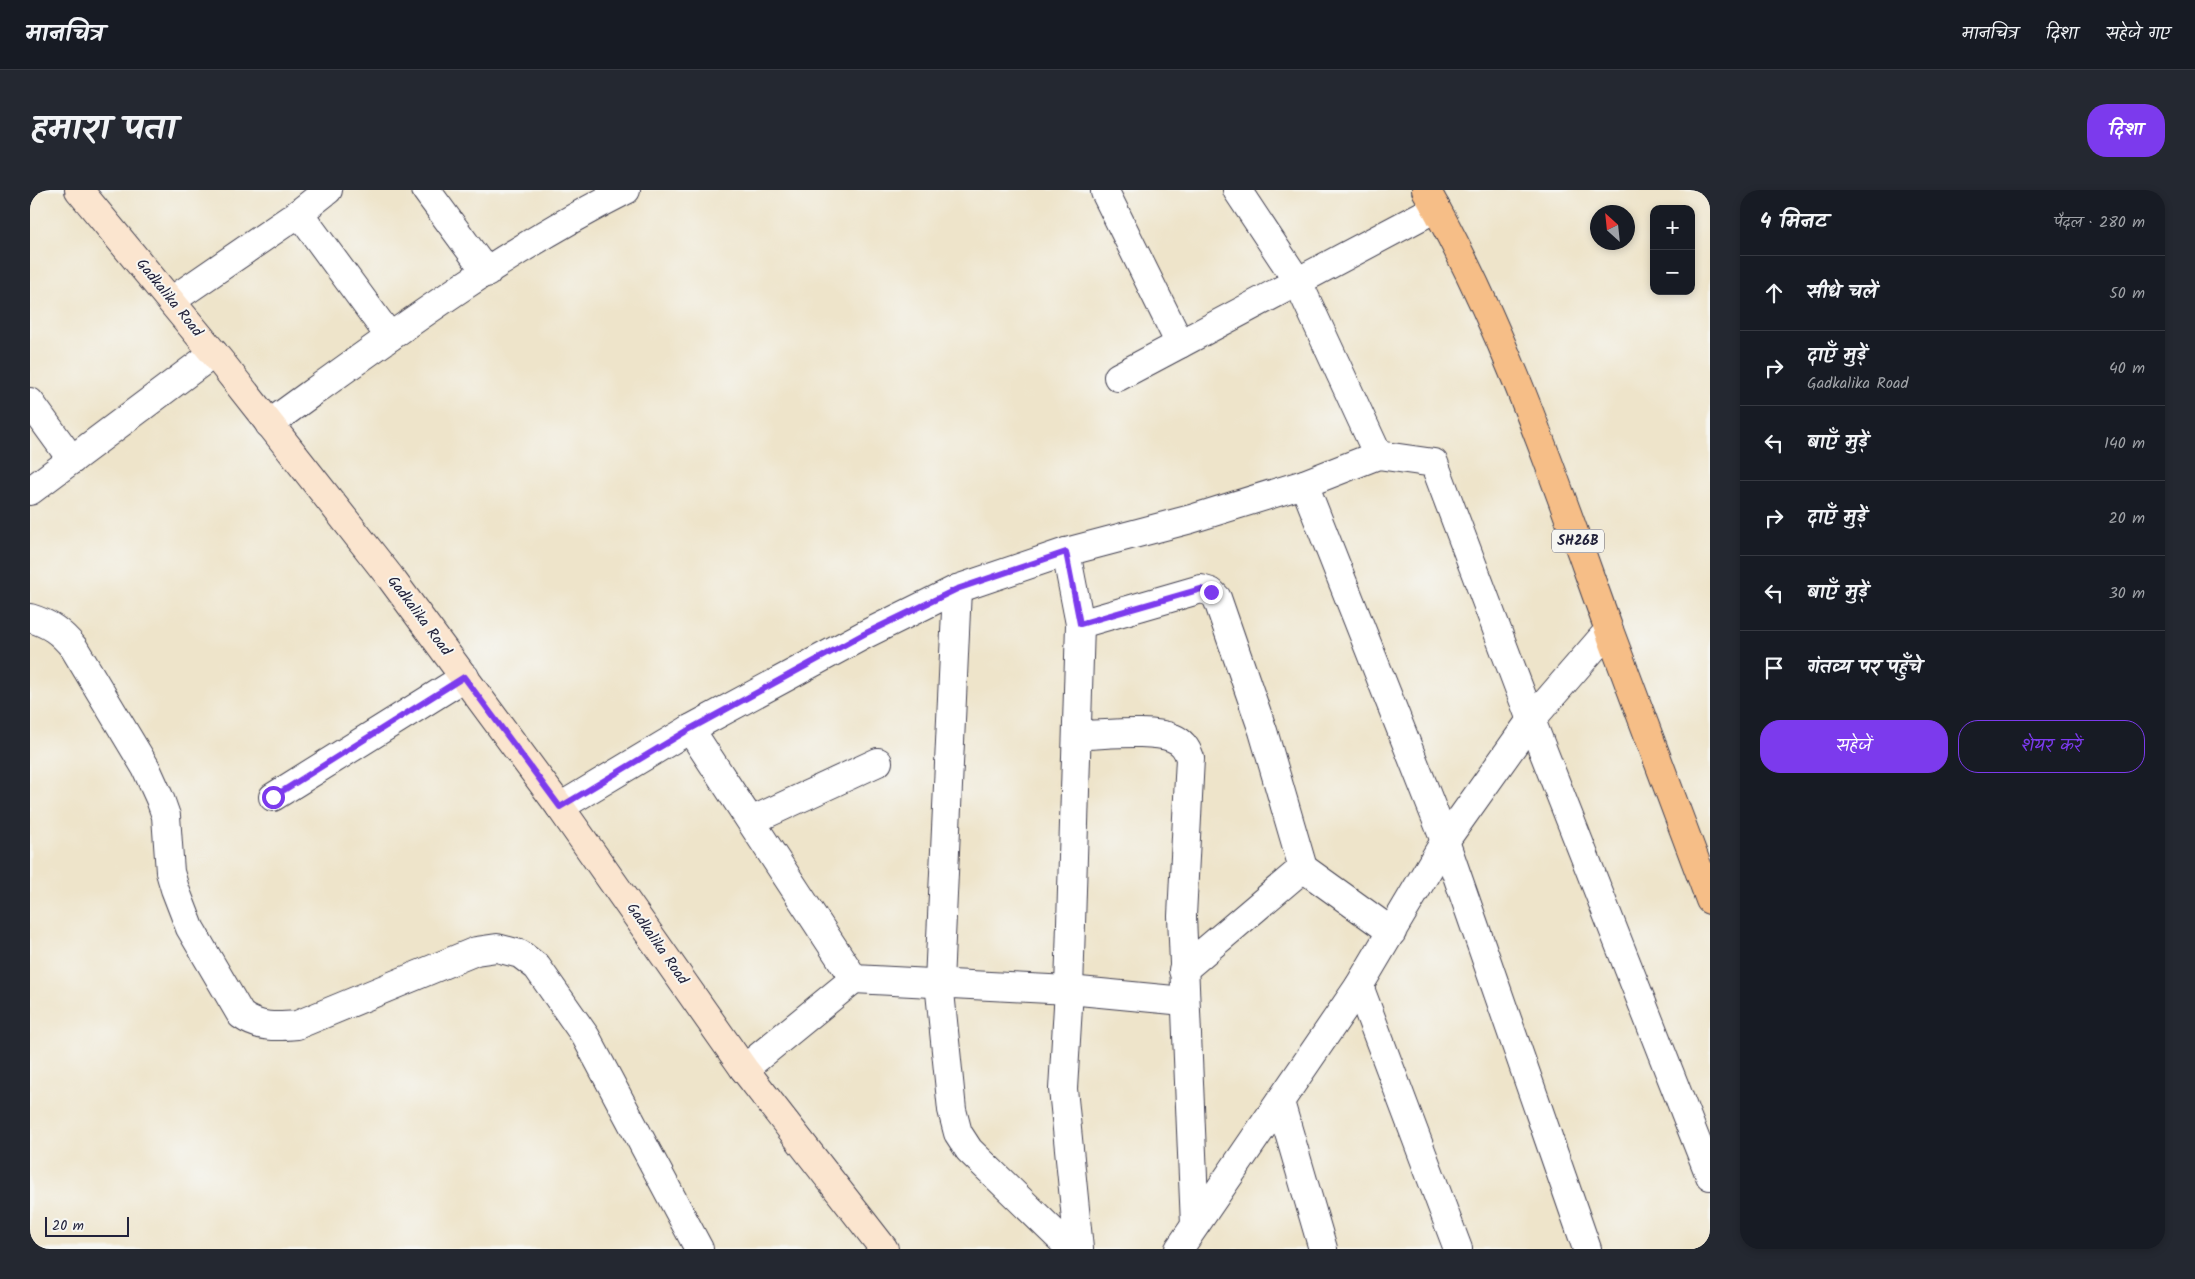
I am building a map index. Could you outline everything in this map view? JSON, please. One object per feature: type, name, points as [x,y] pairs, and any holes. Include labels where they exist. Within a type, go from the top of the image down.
[{"type":"main road","name":"SH26B","points":[[1431,199],[1487,309],[1546,453],[1609,630],[1710,900]]},
{"type":"street","name":"Gadkalika Road","points":[[80,190],[214,353],[390,577],[560,807],[744,1069],[884,1249]]},
{"type":"street","points":[[171,301],[300,213],[328,190]]},
{"type":"street","points":[[426,190],[487,273]]},
{"type":"street","points":[[269,424],[390,337],[562,223],[590,198],[626,190]]},
{"type":"street","points":[[1237,190],[1298,282],[1378,455]]},
{"type":"street","points":[[1105,192],[1180,344]]},
{"type":"street","points":[[1118,377],[1298,282],[1431,199]]},
{"type":"street","points":[[300,213],[390,337]]},
{"type":"street","points":[[30,492],[214,353]]},
{"type":"street","points":[[30,402],[72,460]]},
{"type":"street","points":[[560,807],[690,729],[864,634],[957,589],[1066,552],[1191,519],[1304,484],[1378,455],[1434,463],[1531,720],[1710,1176]]},
{"type":"street","points":[[1304,484],[1445,841],[1587,1249]]},
{"type":"street","points":[[1066,552],[1080,624],[1069,990],[1063,1089],[1079,1249]]},
{"type":"street","points":[[957,589],[939,982],[952,1110],[958,1133],[969,1150],[1071,1249]]},
{"type":"street","points":[[1080,624],[1201,589],[1211,592],[1217,598],[1263,731],[1303,868],[1392,932]]},
{"type":"street","points":[[30,618],[60,631],[74,648],[146,768],[166,816],[170,872],[175,889],[190,928],[241,1015],[252,1023],[272,1027],[298,1025],[468,954],[497,948],[520,954],[537,967],[586,1037],[699,1249]]},
{"type":"street","points":[[1179,1249],[1358,986],[1445,841],[1531,720],[1609,630]]},
{"type":"street","points":[[273,797],[464,677]]},
{"type":"street","points":[[690,729],[854,979]]},
{"type":"street","points":[[1077,735],[1153,734],[1174,738],[1186,747],[1190,758],[1182,916],[1184,1000],[1195,1225]]},
{"type":"street","points":[[751,821],[878,762]]},
{"type":"street","points":[[1183,970],[1303,868]]},
{"type":"street","points":[[744,1069],[854,979],[1069,990],[1184,1000]]},
{"type":"street","points":[[1358,986],[1458,1249]]},
{"type":"street","points":[[1280,1102],[1323,1249]]},
{"type":"route","points":[[273,797],[464,677],[560,807],[690,729],[864,634],[957,589],[1066,552],[1080,624],[1201,589],[1211,592]]}]
